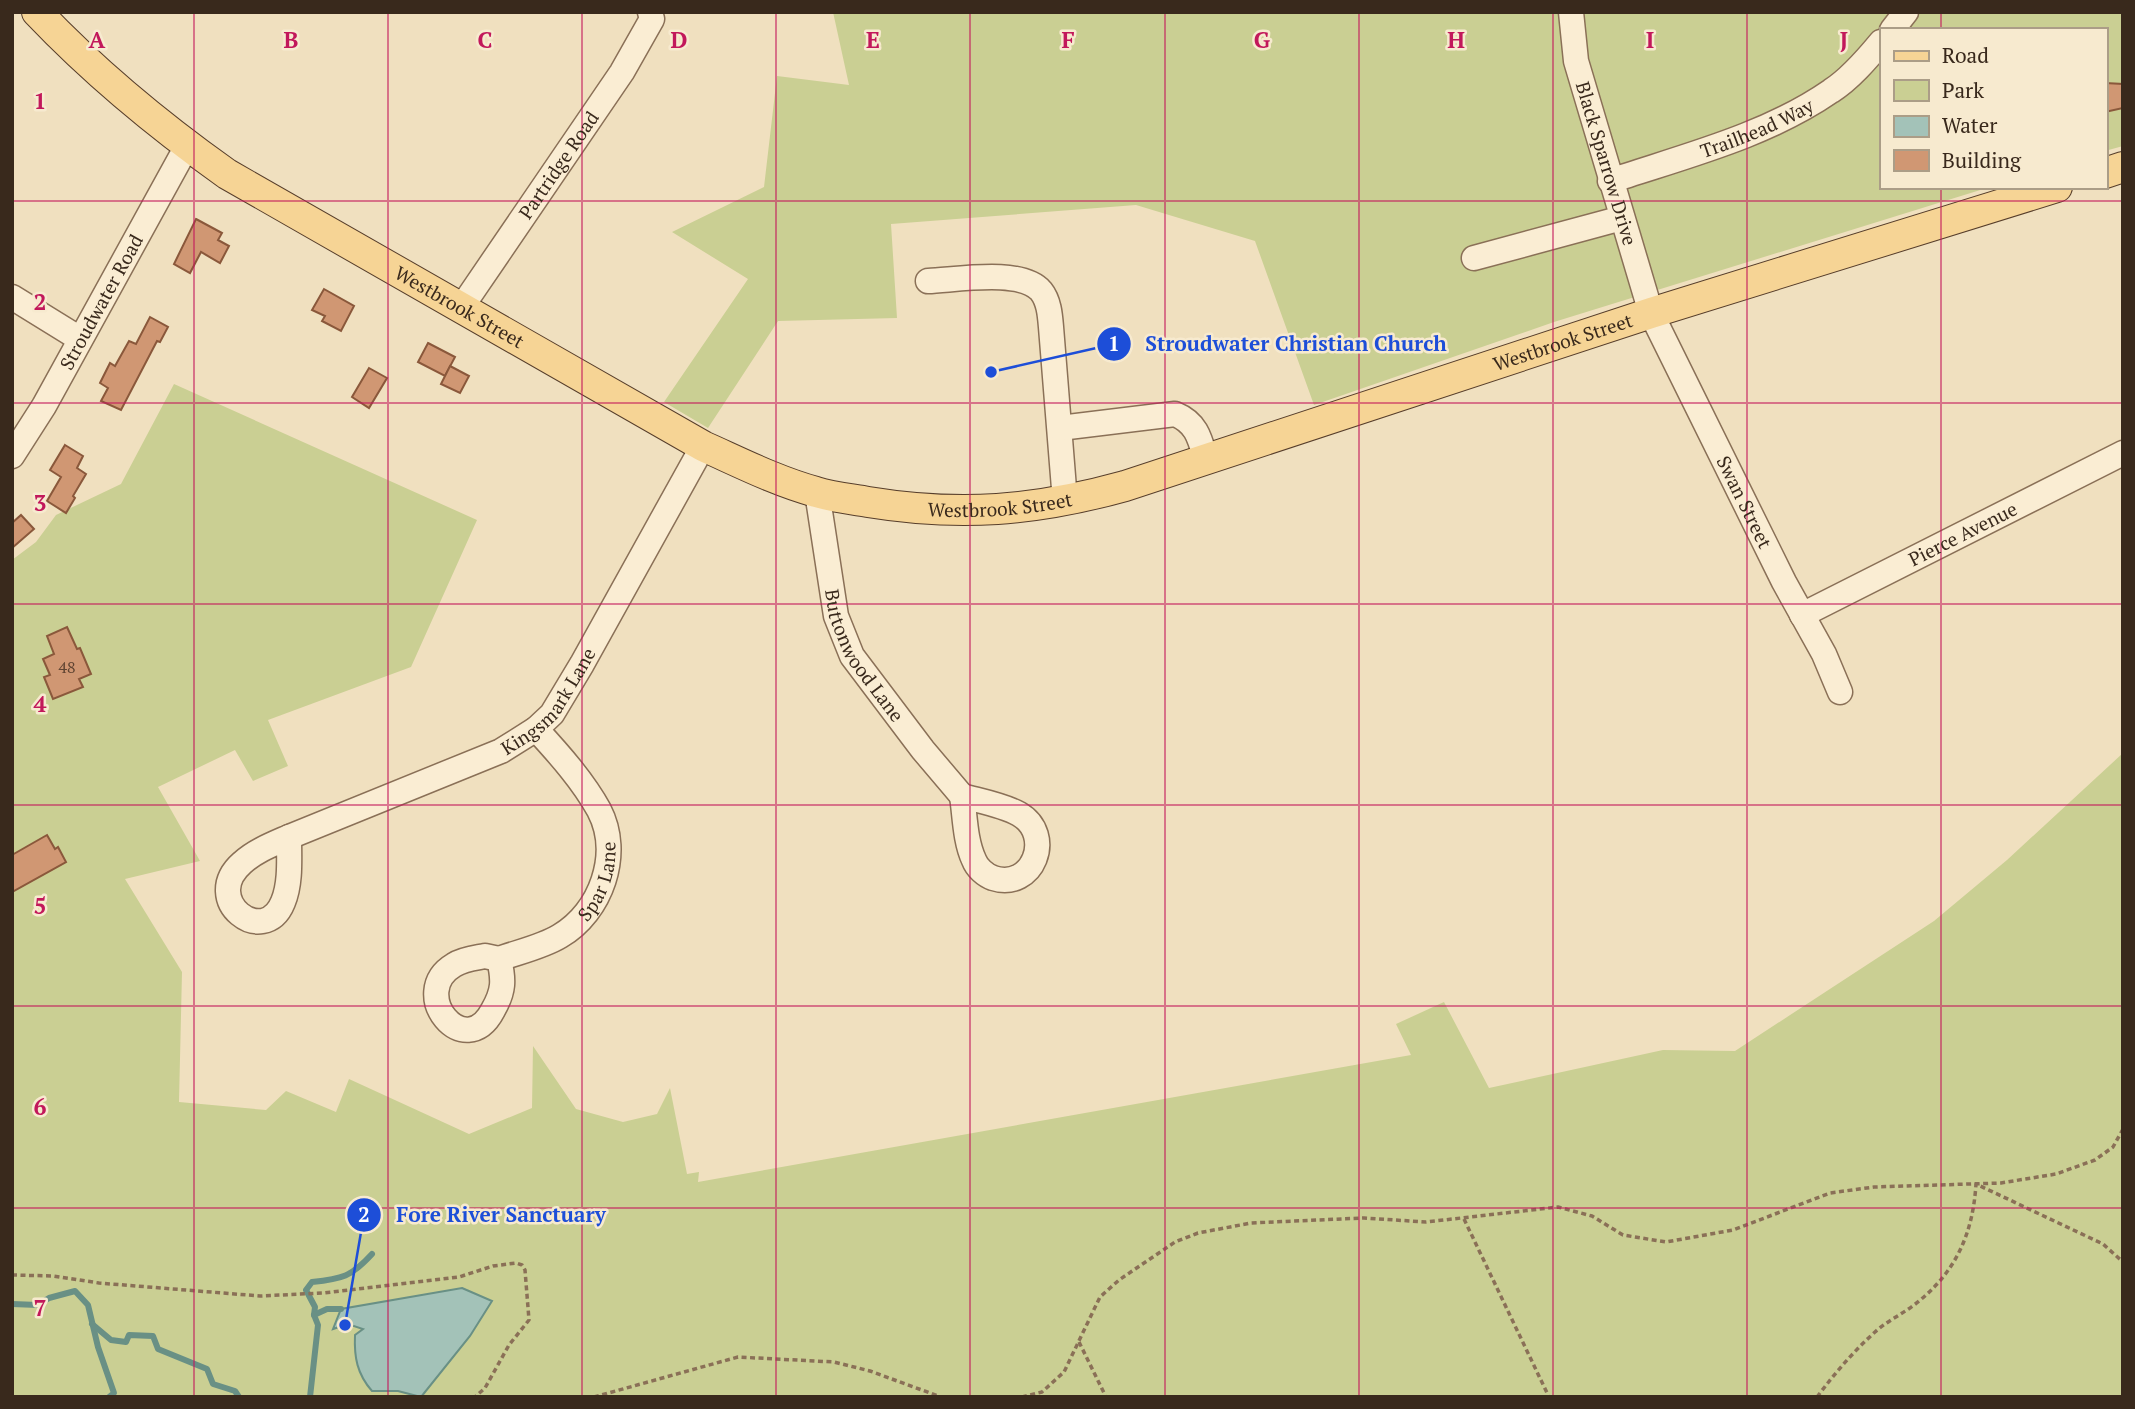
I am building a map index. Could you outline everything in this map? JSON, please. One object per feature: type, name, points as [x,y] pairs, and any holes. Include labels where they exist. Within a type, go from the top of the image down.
[{"type":"main road","name":"Westbrook Street","points":[[37,12],[100,75],[187,146],[227,174],[703,446],[755,470],[817,492],[932,510],[1020,508],[1065,501],[1125,486],[1651,313],[2051,189]]},
{"type":"street","name":"Black Sparrow Drive","points":[[1571,12],[1576,61],[1651,313]]},
{"type":"street","points":[[1894,28],[1906,12]]},
{"type":"street","name":"Partridge Road","points":[[461,308],[622,72],[654,15]]},
{"type":"street","name":"Trailhead Way","points":[[1610,181],[1713,147],[1787,117],[1833,90],[1880,43]]},
{"type":"street","name":"Stroudwater Road","points":[[12,456],[44,406],[187,146]]},
{"type":"street","points":[[1474,258],[1622,218]]},
{"type":"street","points":[[928,281],[1015,277],[1040,289],[1050,315],[1065,501]]},
{"type":"street","points":[[12,297],[80,339]]},
{"type":"street","name":"Swan Street","points":[[1651,313],[1824,654],[1840,692]]},
{"type":"street","points":[[1060,428],[1175,414],[1188,419],[1196,429],[1206,460]]},
{"type":"street","name":"Kingsmark Lane","points":[[289,837],[501,751],[536,729],[552,714],[703,446]]},
{"type":"street","name":"Pierce Avenue","points":[[1802,615],[2123,453]]},
{"type":"street","name":"Buttonwood Lane","points":[[817,492],[836,616],[852,656],[915,740],[962,796]]},
{"type":"street","name":"Spar Lane","points":[[499,959],[559,937],[581,920],[603,886],[608,861],[607,840],[600,813],[584,788],[536,729]]},
{"type":"path","points":[[1022,1397],[1042,1392],[1064,1372],[1100,1297],[1119,1280],[1175,1242],[1198,1233],[1251,1223],[1364,1218],[1426,1222],[1558,1207],[1592,1216],[1623,1235],[1666,1242],[1733,1230],[1830,1193],[1874,1187],[2001,1183],[2056,1174],[2095,1160],[2113,1147],[2123,1129]]},
{"type":"path","points":[[1976,1184],[2103,1244],[2123,1262]]},
{"type":"path","points":[[1817,1397],[1843,1363],[1877,1330],[1919,1302],[1940,1281],[1962,1250],[1974,1211],[1976,1184]]},
{"type":"path","points":[[1463,1218],[1549,1397]]},
{"type":"path","points":[[12,1275],[53,1276],[99,1283],[260,1296],[323,1293],[460,1278],[493,1266],[516,1263],[522,1265],[525,1270],[529,1320],[509,1345],[485,1388],[475,1397]]},
{"type":"path","points":[[1078,1341],[1106,1397]]},
{"type":"path","points":[[594,1397],[738,1357],[834,1362],[870,1371],[940,1397]]},
{"type":"green space","points":[[833,12],[2123,12],[2123,146],[2107,150],[2107,28],[1880,28],[1880,189],[1984,189],[1554,322],[1314,405],[1255,241],[1136,205],[891,224],[897,318],[778,321],[708,428],[664,402],[748,279],[672,232],[764,187],[777,76],[849,85]]},
{"type":"green space","points":[[174,384],[477,520],[411,667],[268,720],[288,766],[253,781],[235,750],[158,787],[200,861],[125,879],[182,972],[179,1102],[266,1110],[286,1091],[336,1112],[349,1079],[469,1134],[532,1108],[533,1046],[576,1109],[623,1122],[657,1114],[670,1088],[687,1174],[699,1172],[698,1182],[1411,1055],[1396,1024],[1444,1002],[1489,1088],[1663,1050],[1735,1051],[1934,921],[2007,860],[2123,753],[2123,1397],[12,1397],[12,560],[36,542],[56,515],[121,484]]},
{"type":"water","points":[[462,1288],[492,1301],[470,1336],[421,1397],[398,1391],[372,1391],[360,1372],[356,1358],[355,1335],[363,1329],[348,1324],[333,1329],[341,1309]]},
{"type":"building","points":[[2107,83],[2123,84],[2123,108],[2107,112]]},
{"type":"building","points":[[196,219],[222,233],[218,240],[229,246],[220,263],[201,252],[190,273],[174,264]]},
{"type":"building","points":[[324,289],[354,306],[341,331],[322,321],[325,316],[312,310]]},
{"type":"building","points":[[150,317],[168,327],[160,342],[157,341],[121,410],[101,401],[108,388],[100,383],[110,363],[115,366],[129,341],[136,344]]},
{"type":"building","points":[[428,343],[455,357],[445,376],[418,362]]},
{"type":"building","points":[[450,366],[469,376],[460,393],[441,384]]},
{"type":"building","points":[[369,368],[387,378],[369,408],[352,397]]},
{"type":"building","points":[[65,445],[83,456],[77,468],[86,474],[66,513],[47,501],[61,477],[50,470]]},
{"type":"building","points":[[21,515],[34,529],[12,548],[12,523]]},
{"type":"building","points":[[67,627],[91,674],[79,679],[83,687],[53,699],[44,677],[50,675],[43,659],[54,654],[47,636]]},
{"type":"building","points":[[47,835],[66,862],[12,892],[12,855]]},
{"type":"waterway","points":[[314,1315],[315,1307],[306,1290],[312,1282],[345,1275],[358,1268],[372,1254]]},
{"type":"waterway","points":[[12,1304],[38,1305],[49,1298],[75,1291],[88,1305],[98,1347],[114,1393],[109,1397]]},
{"type":"waterway","points":[[310,1397],[318,1325],[314,1315],[327,1309],[341,1309]]},
{"type":"waterway","points":[[92,1324],[111,1340],[126,1342],[129,1335],[153,1336],[158,1349],[207,1369],[213,1384],[235,1391],[239,1397]]},
{"type":"place","name":"Stroudwater Christian Church","points":[[991,372]]},
{"type":"place","name":"Fore River Sanctuary","points":[[345,1325]]}]
